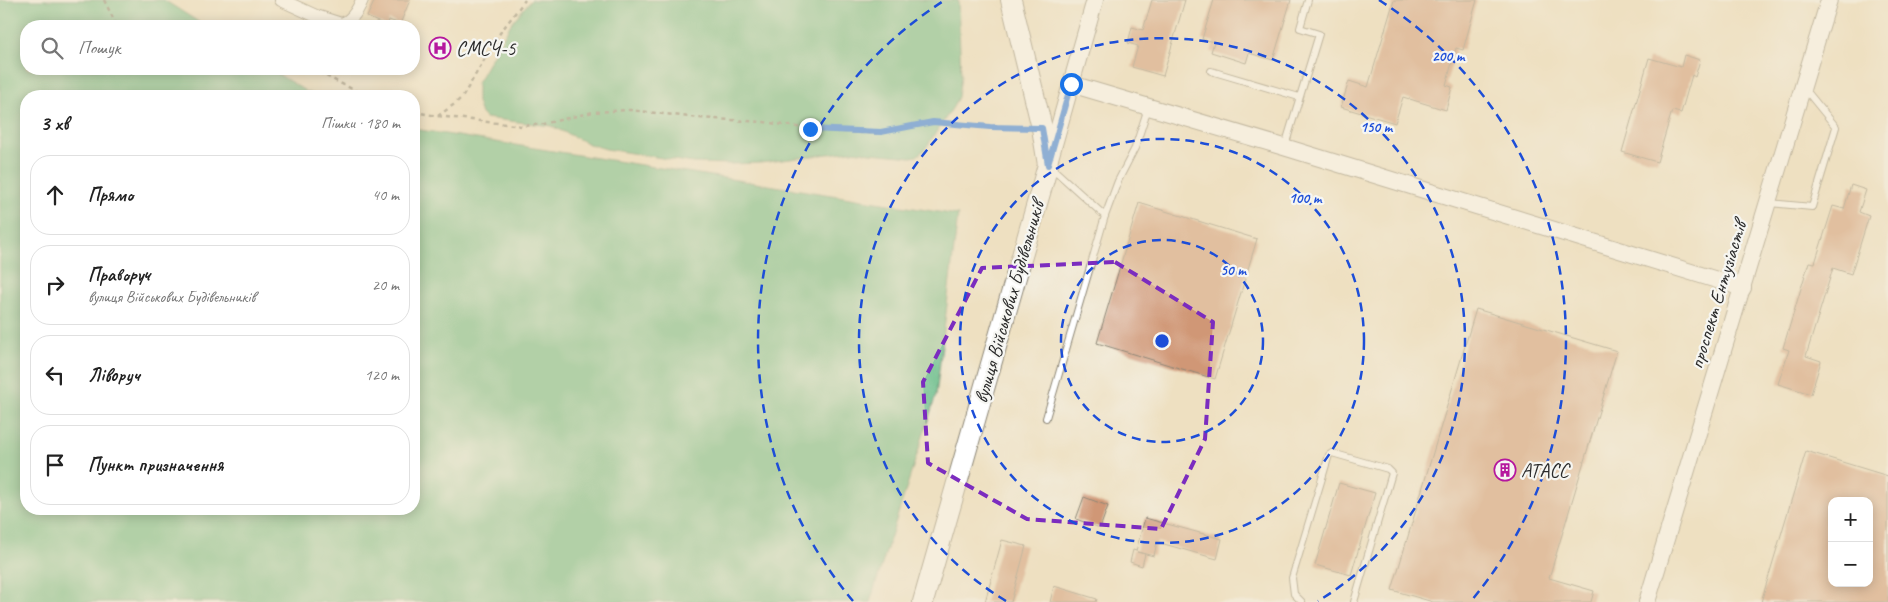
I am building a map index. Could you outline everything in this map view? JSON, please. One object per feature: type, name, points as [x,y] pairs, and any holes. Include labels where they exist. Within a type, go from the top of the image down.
[{"type":"main road","name":"вулиця Військових Будівельників","points":[[923,602],[1048,165],[1042,128],[1012,0]]},
{"type":"street","points":[[281,0],[328,20]]},
{"type":"street","points":[[350,20],[362,0]]},
{"type":"street","points":[[1048,165],[1095,0]]},
{"type":"street","name":"проспект Ентузіастів","points":[[1647,602],[1829,0]]},
{"type":"street","points":[[1071,84],[1284,147],[1743,288]]},
{"type":"lane","points":[[1284,147],[1318,34],[1300,28],[1308,0]]},
{"type":"lane","points":[[1211,71],[1299,97]]},
{"type":"lane","points":[[1768,203],[1812,207],[1836,127],[1803,87]]},
{"type":"lane","points":[[1046,418],[1105,216],[1118,181],[1135,148],[1148,107]]},
{"type":"lane","points":[[1048,165],[1105,216]]},
{"type":"lane","points":[[1302,602],[1294,594],[1292,578],[1329,455],[1332,453],[1388,469],[1392,473],[1354,602]]},
{"type":"path","points":[[104,0],[114,20]]},
{"type":"path","points":[[438,116],[463,96],[500,34],[525,0]]},
{"type":"path","points":[[324,75],[354,90]]},
{"type":"path","points":[[420,113],[522,126],[543,124],[593,112],[630,110],[699,118],[764,122],[818,130],[875,133],[933,122],[990,127],[1042,128]]},
{"type":"highlighted area","points":[[1115,262],[1213,322],[1205,439],[1161,529],[1027,519],[928,463],[923,382],[982,268]]},
{"type":"green space","points":[[0,0],[164,0],[196,20],[20,20],[20,75],[280,75],[304,90],[20,90],[20,515],[420,515],[420,130],[958,215],[936,395],[870,602],[0,602]]},
{"type":"green space","points":[[531,0],[958,0],[961,76],[958,97],[925,149],[917,156],[911,157],[851,151],[760,163],[730,164],[693,163],[606,149],[589,144],[551,126],[485,118],[481,114],[477,102],[477,83],[512,22]]},
{"type":"building","points":[[375,0],[410,0],[402,20],[374,20],[367,17]]},
{"type":"building","points":[[1152,0],[1185,0],[1163,76],[1132,67],[1138,46],[1128,43],[1132,27],[1143,30]]},
{"type":"building","points":[[1214,0],[1291,0],[1273,60],[1249,53],[1246,63],[1211,52],[1214,42],[1202,39]]},
{"type":"building","points":[[1394,0],[1477,0],[1463,50],[1456,48],[1446,85],[1452,87],[1446,110],[1403,97],[1395,123],[1341,107],[1349,81],[1368,87]]},
{"type":"building","points":[[1684,55],[1700,60],[1695,77],[1692,75],[1681,113],[1672,111],[1657,162],[1622,152],[1649,58],[1681,67]]},
{"type":"building","points":[[1851,185],[1866,190],[1859,212],[1869,216],[1851,274],[1833,268],[1806,356],[1821,361],[1811,394],[1778,384],[1789,350],[1783,348],[1809,262],[1815,263],[1833,206],[1844,209]]},
{"type":"building","points":[[1139,203],[1257,239],[1215,379],[1097,343]]},
{"type":"building","name":"АТАСС","points":[[1476,309],[1617,351],[1549,578],[1594,591],[1591,602],[1433,602],[1392,590]]},
{"type":"building","points":[[1806,451],[1888,476],[1888,602],[1761,602]]},
{"type":"building","points":[[1339,483],[1375,493],[1351,575],[1315,565]]},
{"type":"building","points":[[1084,497],[1108,506],[1100,528],[1076,519]]},
{"type":"building","points":[[1145,518],[1222,539],[1217,559],[1157,542],[1154,556],[1137,552],[1145,554],[1142,566],[1130,562],[1133,550],[1136,551]]},
{"type":"building","points":[[1002,540],[1026,546],[1011,602],[985,602]]},
{"type":"building","points":[[1054,586],[1097,599],[1096,602],[1050,602]]},
{"type":"place","name":"СМСЧ-5","points":[[440,48]]},
{"type":"place","name":"АТАСС","points":[[1505,470]]},
{"type":"route","points":[[810,129],[875,133],[933,122],[990,127],[1042,128],[1048,165],[1071,84]]}]
